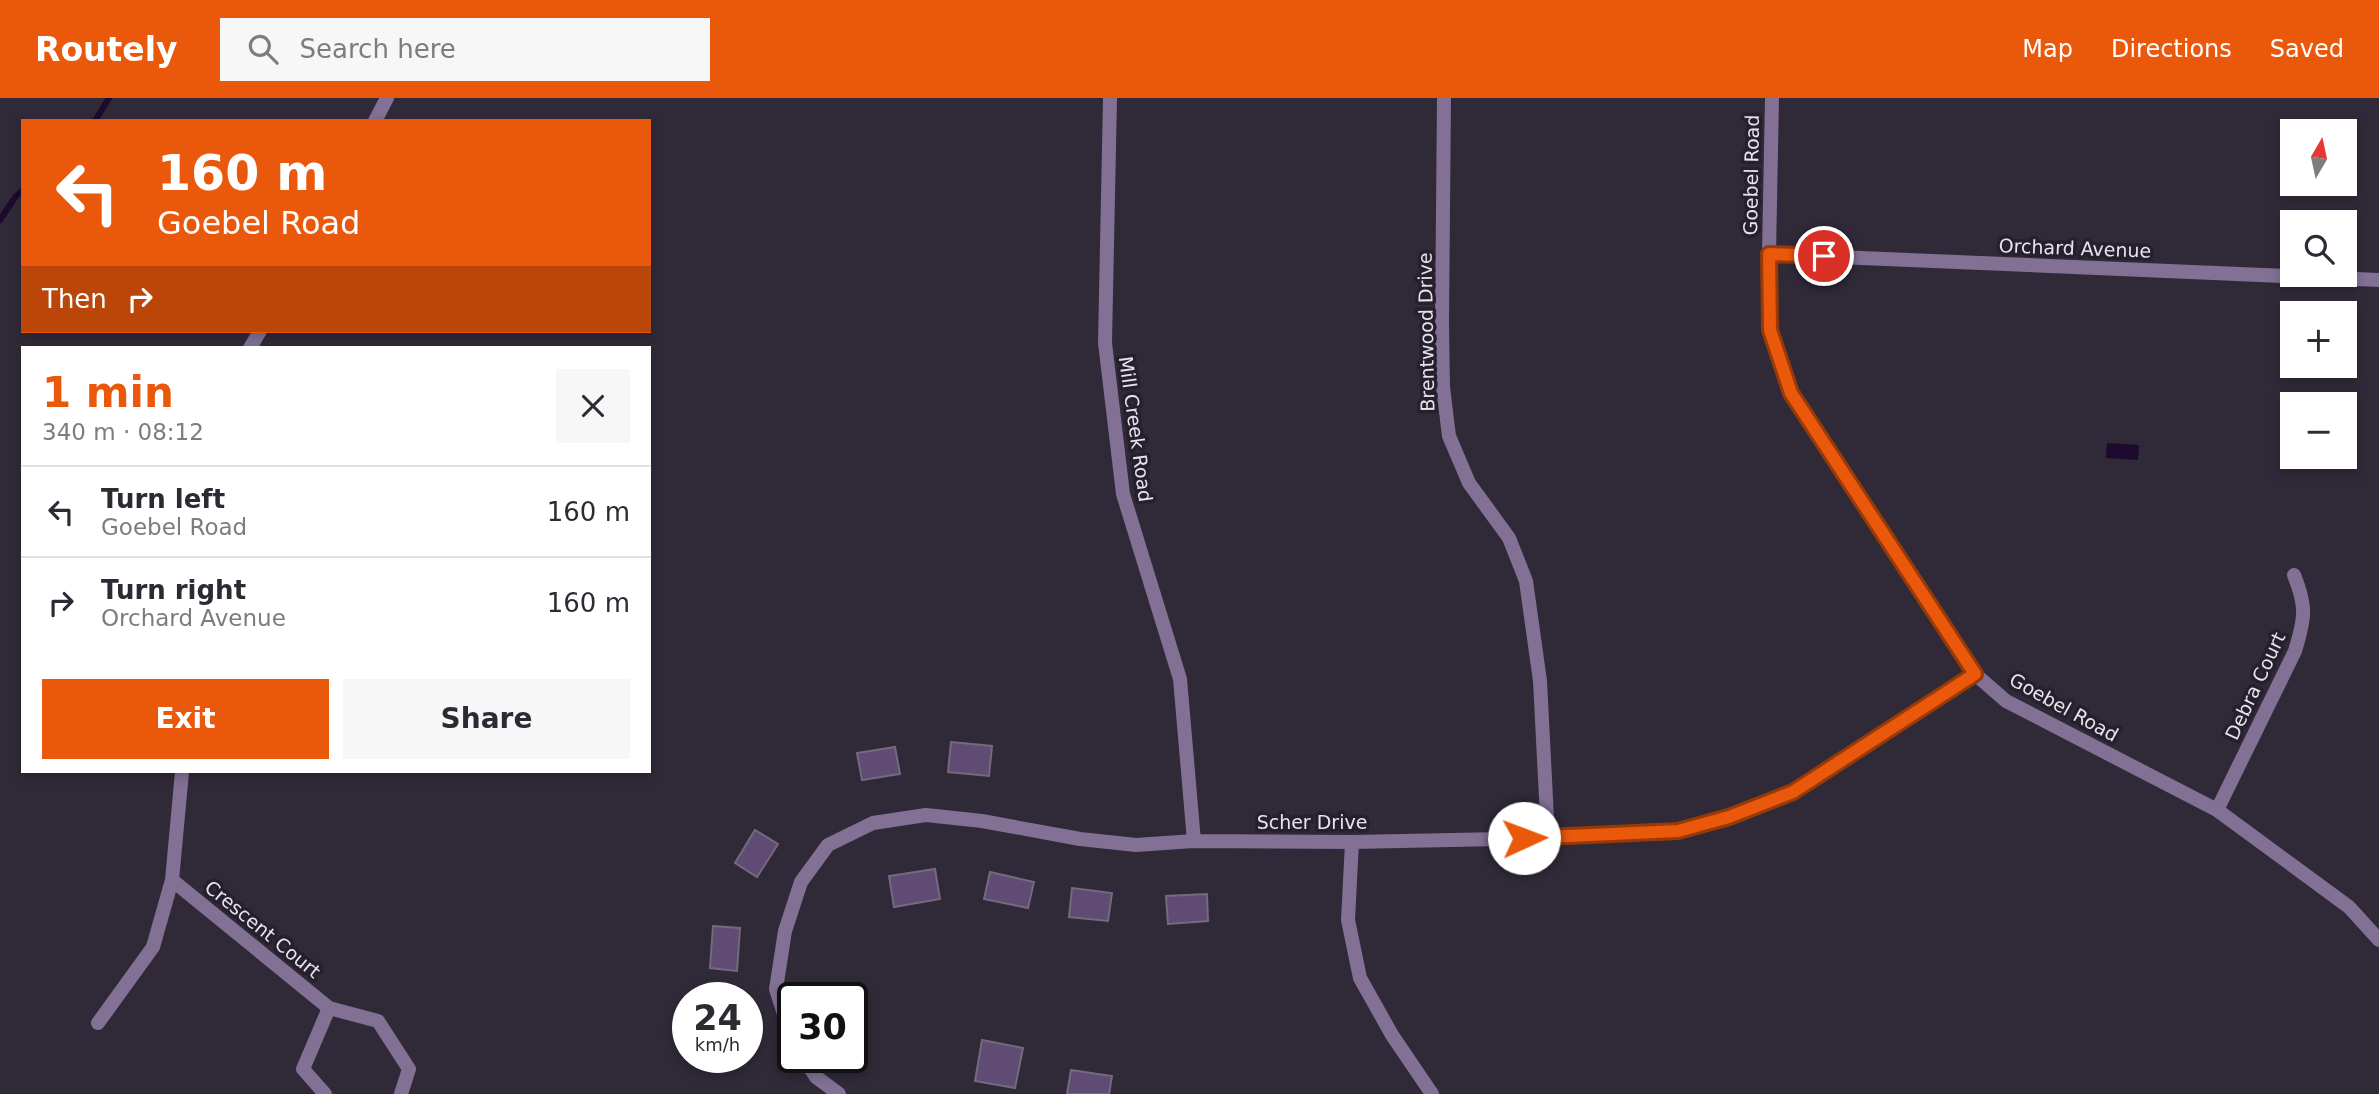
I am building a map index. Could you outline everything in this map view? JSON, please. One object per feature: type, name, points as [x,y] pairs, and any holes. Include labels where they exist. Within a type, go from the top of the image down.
[{"type":"street","points":[[376,119],[387,98]]},
{"type":"street","name":"Mill Creek Road","points":[[1110,98],[1105,343],[1123,494],[1180,680],[1194,841]]},
{"type":"street","name":"Brentwood Drive","points":[[1444,98],[1443,374],[1449,436],[1469,483],[1509,538],[1526,582],[1541,681],[1549,838]]},
{"type":"street","name":"Goebel Road","points":[[1772,98],[1770,330],[1791,393],[1975,674],[2006,701],[2217,810],[2349,907],[2379,940]]},
{"type":"street","name":"Orchard Avenue","points":[[1769,254],[2379,280]]},
{"type":"street","name":"Debra Court","points":[[2217,810],[2295,650],[2303,625],[2304,599],[2294,575]]},
{"type":"street","name":"Scher Drive","points":[[777,982],[785,931],[801,882],[828,845],[873,823],[926,815],[1136,845],[1194,841],[1352,842],[1549,838],[1678,831],[1729,817],[1793,792],[1975,674]]},
{"type":"street","points":[[98,1023],[153,947],[172,880],[182,773]]},
{"type":"street","points":[[1352,842],[1348,920],[1360,978],[1392,1035],[1432,1094]]},
{"type":"street","name":"Crescent Court","points":[[172,880],[329,1008],[378,1021],[409,1069],[401,1094]]},
{"type":"street","points":[[325,1094],[303,1069],[329,1008]]},
{"type":"street","points":[[813,1073],[839,1094]]},
{"type":"shaded area","points":[[2107,443],[2139,445],[2138,460],[2106,458]]},
{"type":"building","points":[[951,742],[992,746],[989,776],[948,772]]},
{"type":"building","points":[[895,747],[900,774],[862,780],[857,753]]},
{"type":"building","points":[[755,830],[778,844],[757,877],[735,863]]},
{"type":"building","points":[[935,869],[940,899],[894,907],[889,876]]},
{"type":"building","points":[[990,872],[1034,882],[1028,908],[984,899]]},
{"type":"building","points":[[1072,888],[1112,893],[1108,921],[1069,917]]},
{"type":"building","points":[[1207,894],[1208,921],[1168,924],[1166,896]]},
{"type":"building","points":[[713,926],[740,928],[737,971],[710,968]]},
{"type":"building","points":[[982,1040],[1023,1048],[1015,1088],[975,1081]]},
{"type":"building","points":[[1071,1070],[1112,1076],[1109,1094],[1067,1094]]},
{"type":"waterway","points":[[96,119],[109,98]]},
{"type":"waterway","points":[[0,220],[21,192]]},
{"type":"route","points":[[1524,838],[1678,831],[1729,817],[1793,792],[1975,674],[1791,393],[1770,330],[1769,254],[1824,256]]}]
